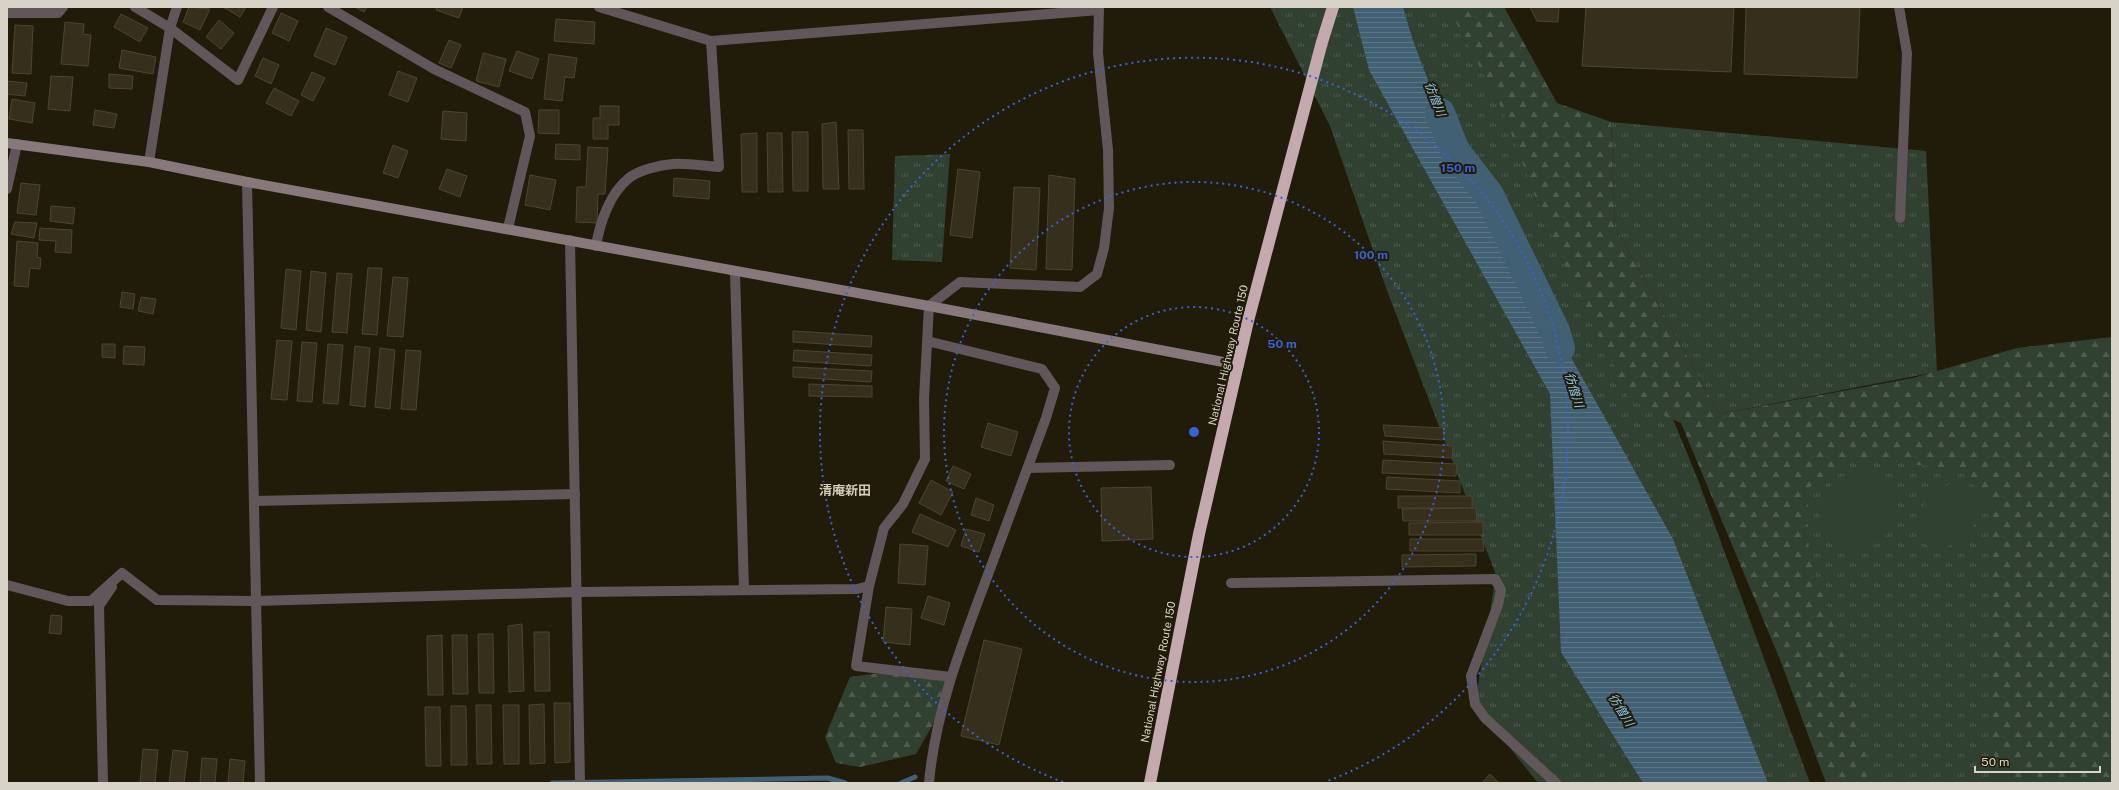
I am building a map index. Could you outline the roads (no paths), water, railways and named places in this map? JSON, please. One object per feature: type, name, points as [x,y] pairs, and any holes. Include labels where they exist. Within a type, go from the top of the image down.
[{"type":"highway","name":"National Highway Route 150","points":[[1150,783],[1199,534],[1250,313],[1322,42],[1333,7]]},
{"type":"street","points":[[7,12],[58,13],[63,7]]},
{"type":"street","points":[[135,7],[170,28],[238,80],[273,7]]},
{"type":"street","points":[[149,162],[170,28],[177,7]]},
{"type":"street","points":[[328,7],[434,69],[525,112],[530,136],[508,228]]},
{"type":"street","points":[[599,7],[712,41],[1099,8],[1098,53],[1108,150],[1109,208],[1104,248],[1097,274],[1080,287],[960,282],[929,306],[924,399],[925,459],[903,504],[884,528],[870,586],[856,666],[951,677]]},
{"type":"street","points":[[1899,7],[1907,53],[1900,218]]},
{"type":"street","points":[[596,246],[599,229],[614,194],[629,177],[648,169],[673,164],[719,167],[712,41]]},
{"type":"street","points":[[7,189],[12,144],[149,162],[247,182],[508,228],[596,246],[929,306],[1238,365]]},
{"type":"street","points":[[247,182],[254,501],[254,601],[260,783]]},
{"type":"street","points":[[570,240],[580,783]]},
{"type":"street","points":[[735,272],[744,590]]},
{"type":"street","points":[[927,341],[1042,370],[1055,388],[1052,401],[1028,468],[951,677],[941,710],[931,759],[929,783]]},
{"type":"street","points":[[1028,468],[1170,465]]},
{"type":"street","points":[[254,501],[575,494]]},
{"type":"street","points":[[122,573],[157,600],[254,601],[576,592],[857,589],[870,586]]},
{"type":"street","points":[[7,585],[68,601],[91,601],[122,573]]},
{"type":"street","points":[[103,783],[99,606],[122,573]]},
{"type":"street","points":[[1231,583],[1495,579],[1501,590],[1498,605],[1471,676],[1475,704],[1485,718],[1556,783]]},
{"type":"water","points":[[1353,7],[1403,7],[1412,38],[1455,151],[1673,539],[1768,783],[1643,783],[1561,652],[1550,394],[1369,70]]},
{"type":"waterway","name":"彷僧川","points":[[1440,113],[1455,151],[1489,195],[1555,331],[1560,348]]},
{"type":"waterway","points":[[901,783],[915,777]]},
{"type":"waterway","points":[[552,783],[828,778],[845,783]]},
{"type":"district","name":"清庵新田","points":[[845,490]]}]
